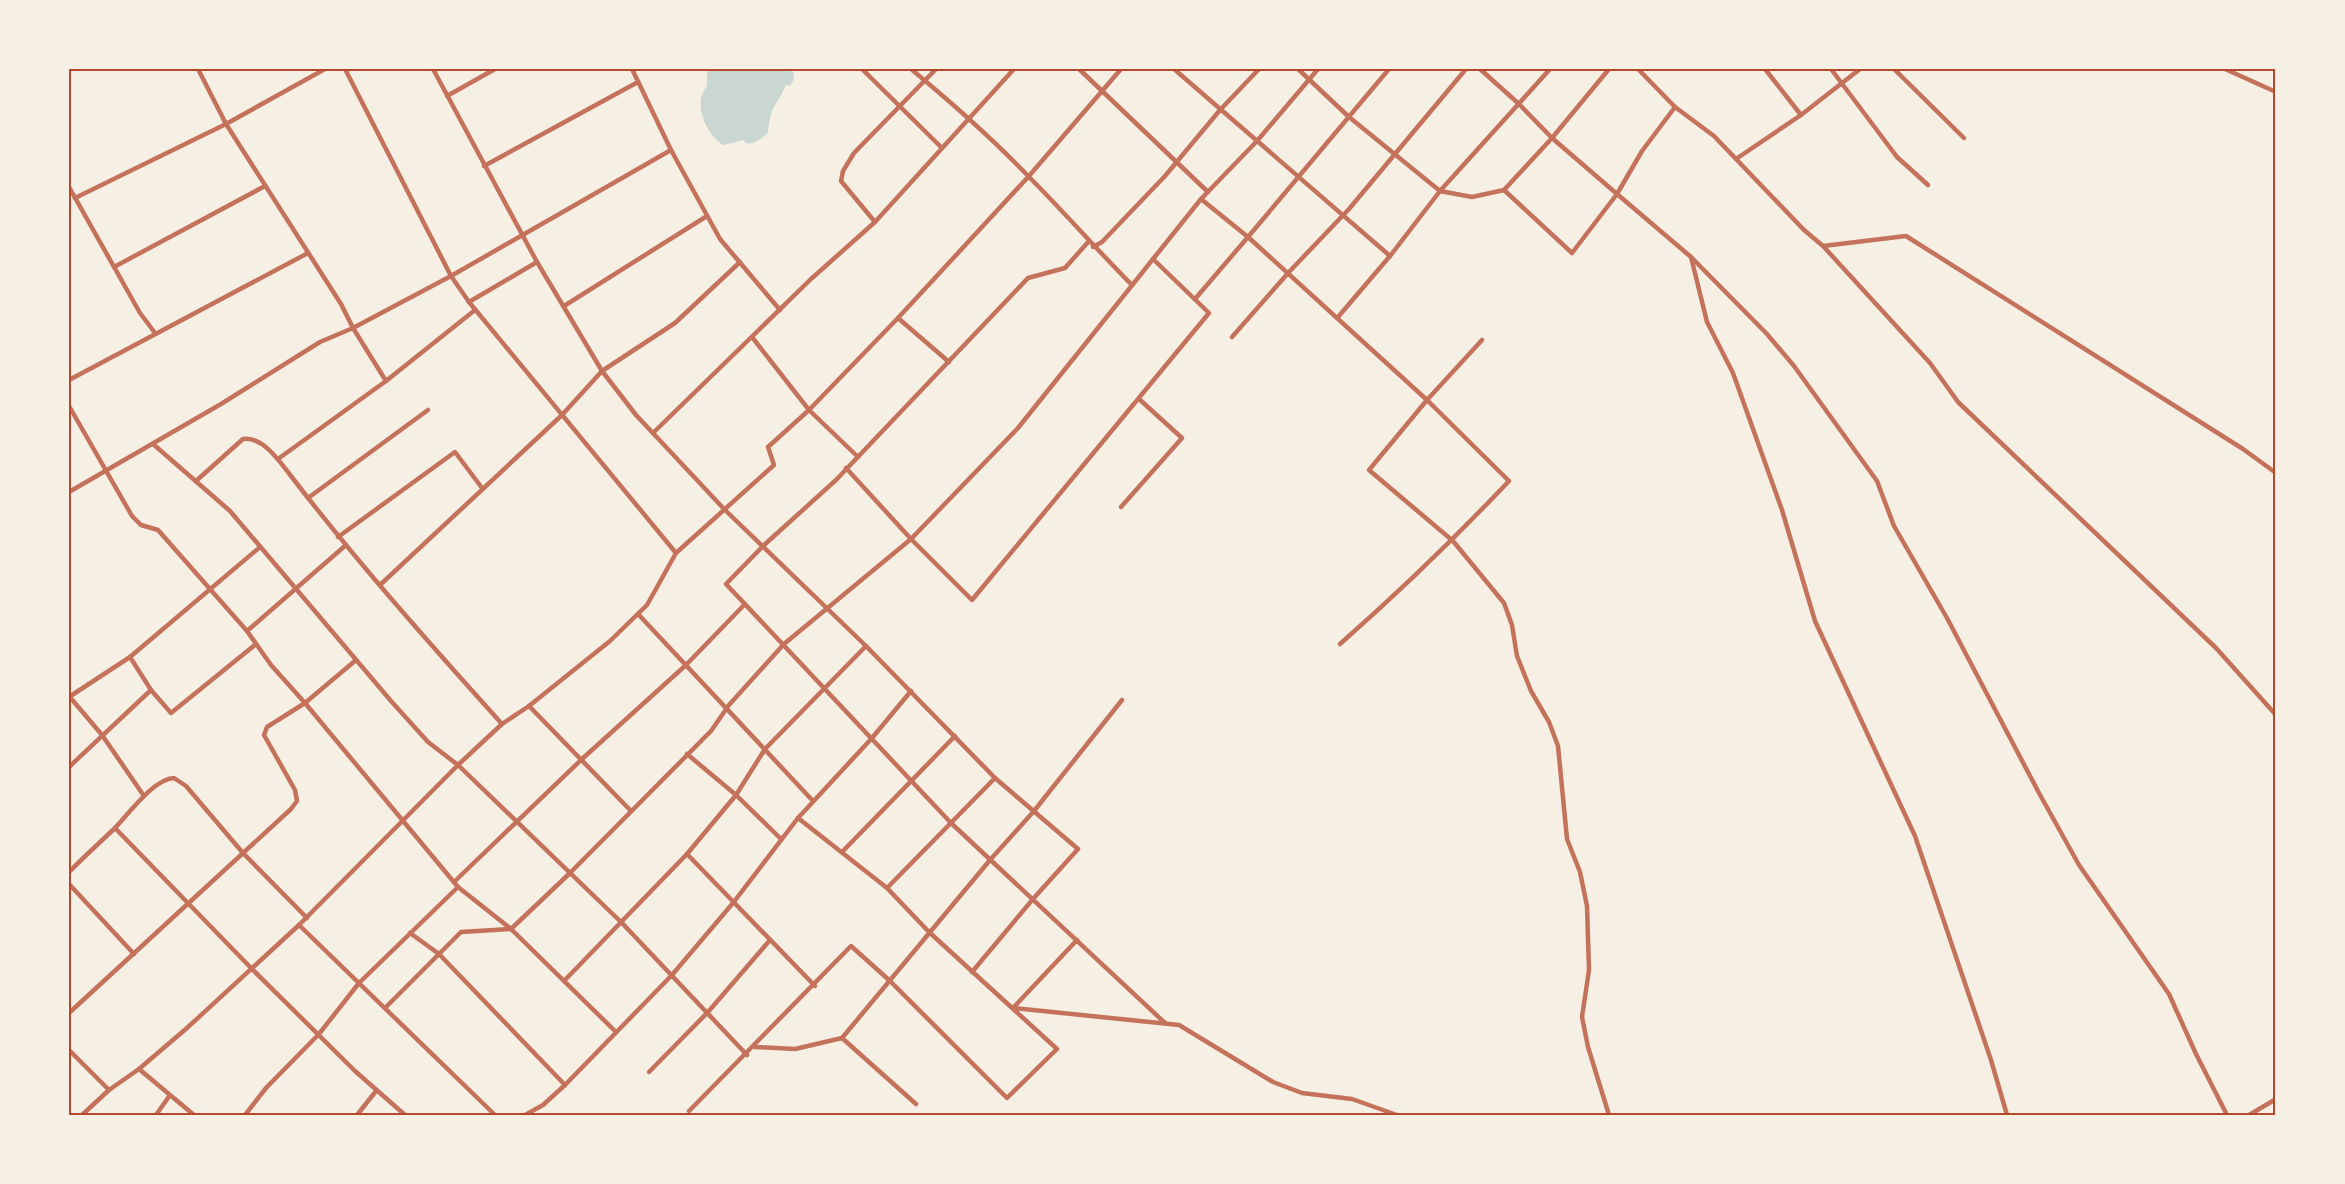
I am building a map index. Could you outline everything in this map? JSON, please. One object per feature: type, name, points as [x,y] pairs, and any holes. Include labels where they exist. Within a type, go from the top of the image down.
[{"type":"street","points":[[198,69],[226,124],[341,304],[352,328],[386,381]]},
{"type":"street","points":[[75,198],[226,124],[325,69]]},
{"type":"street","points":[[345,69],[451,276],[475,309],[676,553]]},
{"type":"street","points":[[433,69],[537,262],[602,371],[636,415],[725,510],[866,646],[995,778],[1078,849],[972,972]]},
{"type":"street","points":[[447,96],[495,69]]},
{"type":"street","points":[[632,69],[671,150],[720,239],[780,310]]},
{"type":"street","points":[[862,69],[942,148]]},
{"type":"street","points":[[910,69],[970,119],[1029,176],[1093,247],[1132,285]]},
{"type":"street","points":[[875,222],[840,181],[843,171],[854,153],[936,69]]},
{"type":"street","points":[[653,433],[875,222],[1014,69]]},
{"type":"street","points":[[1079,69],[1208,192]]},
{"type":"street","points":[[82,1115],[109,1090],[139,1069],[300,925],[458,765],[502,724],[588,660],[647,605],[676,553],[774,465],[768,447],[809,410],[898,318],[1029,176],[1121,69]]},
{"type":"street","points":[[1174,69],[1390,256]]},
{"type":"street","points":[[1093,247],[1114,230],[1259,69]]},
{"type":"street","points":[[1298,69],[1349,117],[1440,191],[1472,197],[1504,190],[1552,138],[1609,69]]},
{"type":"street","points":[[385,1008],[460,932],[511,929],[570,873],[711,730],[784,644],[911,539],[1018,428],[1202,199],[1257,141],[1308,78],[1318,69]]},
{"type":"street","points":[[1195,299],[1389,69]]},
{"type":"street","points":[[1232,337],[1288,272],[1343,215],[1466,69]]},
{"type":"street","points":[[1480,69],[1552,138],[1691,257],[1767,334],[1794,366],[1877,481],[1894,526],[1947,618],[2045,804],[2079,865],[2169,994],[2226,1115]]},
{"type":"street","points":[[1338,317],[1390,256],[1440,191],[1550,69]]},
{"type":"street","points":[[1638,69],[1675,107],[1714,136],[1804,230],[1823,246],[1930,363],[1958,402],[2216,648],[2276,715]]},
{"type":"street","points":[[1765,69],[1802,115]]},
{"type":"street","points":[[1831,69],[1897,157],[1928,185]]},
{"type":"street","points":[[1736,159],[1802,115],[1860,69]]},
{"type":"street","points":[[1894,69],[1964,138]]},
{"type":"street","points":[[2225,69],[2276,92]]},
{"type":"street","points":[[484,166],[638,82]]},
{"type":"street","points":[[1504,190],[1572,253],[1617,194],[1642,151],[1675,107]]},
{"type":"street","points":[[69,492],[221,404],[320,342],[352,328],[451,276],[671,150]]},
{"type":"street","points":[[114,267],[265,186]]},
{"type":"street","points":[[69,188],[140,313],[155,333]]},
{"type":"street","points":[[1202,199],[1338,317],[1509,481],[1400,592],[1340,644]]},
{"type":"street","points":[[564,306],[707,216]]},
{"type":"street","points":[[1823,246],[1906,236],[2243,448],[2276,473]]},
{"type":"street","points":[[1089,241],[1065,268],[1028,278],[858,457],[726,584],[951,823],[1165,1023]]},
{"type":"street","points":[[69,380],[308,253]]},
{"type":"street","points":[[1691,257],[1707,321],[1733,374],[1782,510],[1815,621],[1915,836],[1991,1060],[2007,1115]]},
{"type":"street","points":[[846,468],[911,539],[972,600],[1209,313],[1153,259]]},
{"type":"street","points":[[470,302],[537,262]]},
{"type":"street","points":[[380,585],[562,415],[602,371],[675,324],[740,262]]},
{"type":"street","points":[[278,459],[386,381],[475,309]]},
{"type":"street","points":[[898,318],[949,362]]},
{"type":"street","points":[[752,337],[809,410],[858,457]]},
{"type":"street","points":[[1482,340],[1427,400],[1369,470],[1452,541],[1504,603],[1512,625],[1517,656],[1558,746],[1567,839],[1580,872],[1587,906],[1589,970],[1582,1017],[1588,1047],[1609,1115]]},
{"type":"street","points":[[1121,507],[1182,438],[1139,399]]},
{"type":"street","points":[[69,406],[132,516],[141,525],[158,530],[247,631],[271,665],[456,884],[511,929],[616,1032]]},
{"type":"street","points":[[308,498],[428,410]]},
{"type":"street","points":[[196,481],[243,439],[256,440],[278,459],[338,537],[502,724]]},
{"type":"street","points":[[153,444],[230,511],[428,742],[458,765],[622,923],[747,1055]]},
{"type":"street","points":[[338,537],[455,452],[482,488]]},
{"type":"street","points":[[247,631],[346,545]]},
{"type":"street","points":[[144,796],[102,735],[69,697],[130,657],[260,547]]},
{"type":"street","points":[[245,1115],[266,1088],[319,1034],[359,983],[516,822],[686,665],[745,604]]},
{"type":"street","points":[[638,614],[813,801]]},
{"type":"street","points":[[130,657],[151,690],[171,712],[256,644]]},
{"type":"street","points":[[564,981],[687,854],[736,795],[765,749],[866,646]]},
{"type":"street","points":[[69,1012],[291,809],[297,801],[296,790],[264,735],[267,728],[304,703],[356,660]]},
{"type":"street","points":[[69,767],[151,690]]},
{"type":"street","points":[[525,1115],[543,1105],[565,1085],[672,975],[733,903],[798,818],[911,692]]},
{"type":"street","points":[[755,1047],[795,1049],[842,1038],[928,932],[1035,811],[1122,700]]},
{"type":"street","points":[[529,706],[631,811]]},
{"type":"street","points":[[842,852],[955,736]]},
{"type":"street","points":[[687,754],[736,795],[781,839]]},
{"type":"street","points":[[69,872],[115,828],[144,796],[167,778],[177,779],[186,786],[243,853],[307,918]]},
{"type":"street","points":[[887,888],[995,778]]},
{"type":"street","points":[[689,1111],[755,1047],[851,946],[889,980],[1007,1098],[1056,1049],[928,932],[887,888],[798,818]]},
{"type":"street","points":[[115,828],[252,969],[376,1091],[405,1115]]},
{"type":"street","points":[[687,854],[814,986]]},
{"type":"street","points":[[69,884],[134,954]]},
{"type":"street","points":[[300,925],[495,1115]]},
{"type":"street","points":[[410,933],[439,954],[565,1085]]},
{"type":"street","points":[[649,1072],[708,1012],[771,940]]},
{"type":"street","points":[[1013,1008],[1077,940]]},
{"type":"street","points":[[1013,1008],[1179,1024],[1273,1082],[1302,1093],[1352,1099],[1397,1115]]},
{"type":"street","points":[[842,1038],[916,1104]]},
{"type":"street","points":[[69,1050],[109,1090]]},
{"type":"street","points":[[139,1069],[194,1115]]},
{"type":"street","points":[[357,1115],[376,1091]]},
{"type":"street","points":[[156,1115],[170,1095]]},
{"type":"street","points":[[2249,1115],[2276,1099]]},
{"type":"shaded area","points":[[707,69],[788,69],[794,73],[793,81],[790,86],[786,85],[772,111],[768,133],[752,143],[745,143],[744,140],[723,145],[717,140],[707,126],[701,109],[703,93],[707,86]]}]
